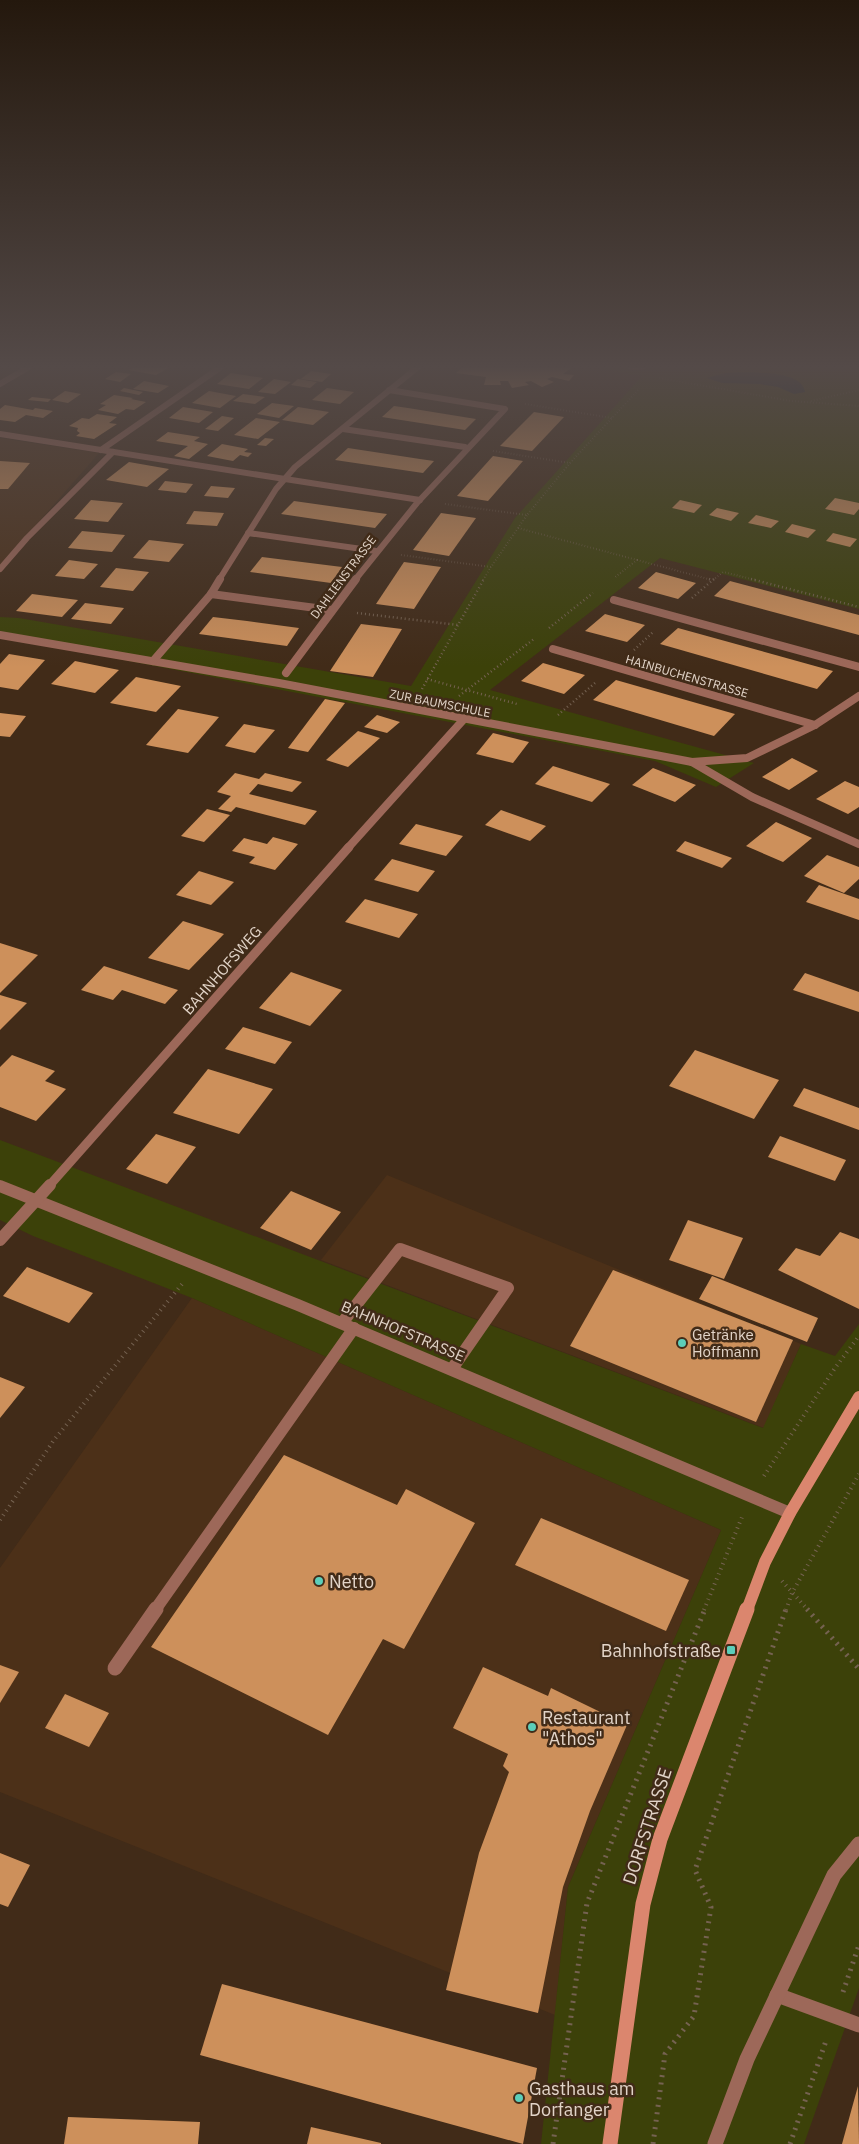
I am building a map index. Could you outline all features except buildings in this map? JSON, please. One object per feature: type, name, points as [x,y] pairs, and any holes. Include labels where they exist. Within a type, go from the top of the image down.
[{"type":"main road","name":"DORFSTRASSE","points":[[610,2144],[643,1904],[660,1839],[765,1562],[790,1513],[859,1396]]},
{"type":"street","points":[[0,569],[27,538],[98,467]]},
{"type":"street","points":[[209,467],[420,500]]},
{"type":"street","points":[[153,661],[211,594],[276,488],[294,467]]},
{"type":"street","name":"DAHLIENSTRASSE","points":[[286,673],[376,551],[448,467]]},
{"type":"street","points":[[248,533],[376,551]]},
{"type":"street","points":[[211,594],[331,610]]},
{"type":"street","points":[[614,600],[859,667]]},
{"type":"street","name":"ZUR BAUMSCHULE","points":[[0,635],[279,683],[692,762],[712,776],[750,795],[859,844]]},
{"type":"street","name":"HAINBUCHENSTRASSE","points":[[553,649],[815,725]]},
{"type":"street","points":[[692,762],[747,758],[815,725],[859,696]]},
{"type":"street","name":"BAHNHOFSWEG","points":[[0,1240],[126,1101],[368,824],[464,719]]},
{"type":"street","name":"BAHNHOFSTRASSE","points":[[0,1186],[199,1263],[790,1513]]},
{"type":"street","points":[[115,1668],[400,1249],[508,1288],[452,1369]]},
{"type":"street","points":[[715,2144],[747,2059],[834,1876],[859,1844]]},
{"type":"street","points":[[777,1995],[859,2026]]},
{"type":"path","points":[[418,696],[491,567],[527,515],[567,467]]},
{"type":"path","points":[[420,500],[527,515]]},
{"type":"path","points":[[518,528],[713,580]]},
{"type":"path","points":[[376,551],[491,567]]},
{"type":"path","points":[[614,578],[637,560]]},
{"type":"path","points":[[558,716],[723,572],[859,607]]},
{"type":"path","points":[[544,631],[598,590]]},
{"type":"path","points":[[331,610],[458,625]]},
{"type":"path","points":[[452,702],[536,637]]},
{"type":"path","points":[[0,1520],[54,1440],[199,1263]]},
{"type":"path","points":[[553,2144],[587,1903],[751,1496],[835,1368],[859,1336]]},
{"type":"path","points":[[653,2144],[665,2054],[694,2016],[710,1917],[711,1908],[695,1870],[792,1593],[859,1474]]},
{"type":"path","points":[[765,1562],[859,1669]]},
{"type":"path","points":[[790,2144],[859,1945]]},
{"type":"shaded area","points":[[0,467],[87,467],[0,566]]},
{"type":"shaded area","points":[[387,1175],[801,1344],[764,1428],[321,1260]]},
{"type":"shaded area","points":[[192,1298],[721,1530],[568,1887],[555,2015],[0,1792],[0,1568]]},
{"type":"green space","points":[[561,467],[859,467],[859,609],[660,558],[490,690],[754,763],[716,787],[655,761],[13,639],[0,639],[0,617],[19,618],[411,686],[515,518]]},
{"type":"green space","points":[[0,1140],[763,1428],[801,1344],[835,1356],[859,1324],[859,1988],[804,2144],[541,2144],[568,1887],[721,1530],[192,1298],[33,1236],[0,1220]]},
{"type":"place","name":"Getränke Hoffmann","points":[[682,1343]]},
{"type":"place","name":"Netto","points":[[319,1581]]},
{"type":"place","name":"Bahnhofstraße","points":[[731,1650]]},
{"type":"place","name":"Restaurant \"Athos\"","points":[[532,1727]]},
{"type":"place","name":"Gasthaus am Dorfanger","points":[[519,2098]]}]
